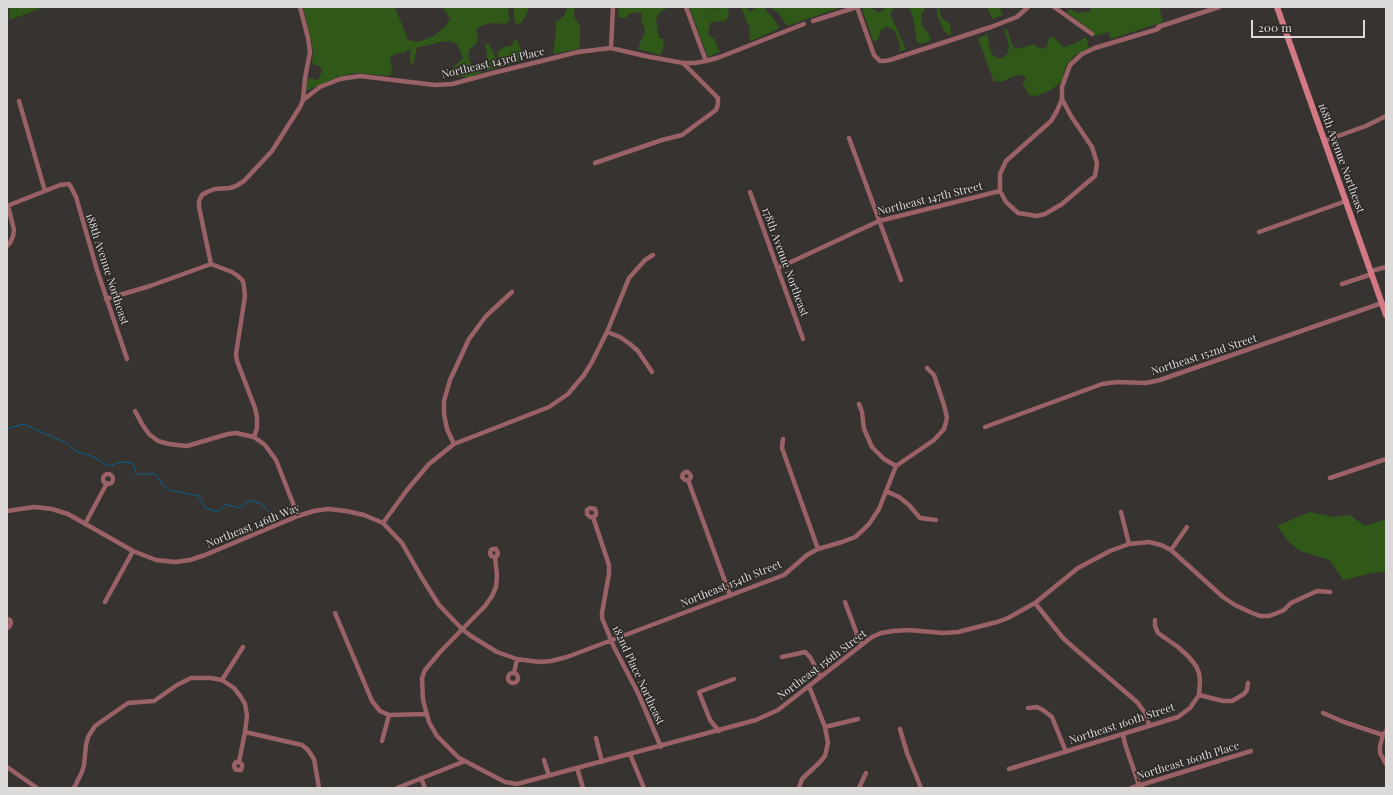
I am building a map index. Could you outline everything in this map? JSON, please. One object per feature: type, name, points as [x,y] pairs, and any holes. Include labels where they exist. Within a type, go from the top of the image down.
[{"type":"street","points":[[300,7],[310,52],[303,100]]},
{"type":"street","points":[[612,48],[613,7]]},
{"type":"street","points":[[686,7],[706,61]]},
{"type":"street","points":[[813,21],[857,7],[874,55],[880,60],[890,60],[1017,17],[1028,7]]},
{"type":"street","points":[[1054,7],[1092,34]]},
{"type":"street","points":[[1062,99],[1071,116],[1092,147],[1097,164],[1095,176],[1052,211],[1037,216],[1018,213],[1006,202],[1000,191],[1000,174],[1006,161],[1051,121],[1062,99],[1062,87],[1070,65],[1076,58],[1096,48],[1158,29],[1160,27],[1219,7]]},
{"type":"street","name":"168th Avenue Northeast","points":[[1277,7],[1386,315]]},
{"type":"street","name":"Northeast 143rd Place","points":[[211,264],[199,207],[199,201],[202,195],[207,192],[236,186],[249,176],[272,152],[303,100],[320,87],[340,79],[360,76],[443,85],[452,84],[578,52],[612,48],[682,63],[706,61],[804,24]]},
{"type":"street","points":[[595,163],[662,140],[682,135],[716,110],[718,98],[682,63]]},
{"type":"street","points":[[7,246],[10,243],[14,230],[7,206],[45,190],[19,101]]},
{"type":"street","points":[[1324,141],[1366,126],[1386,116]]},
{"type":"street","points":[[849,138],[901,280]]},
{"type":"street","name":"188th Avenue Northeast","points":[[45,190],[60,184],[69,184],[71,186],[76,197],[90,249],[106,299],[128,359]]},
{"type":"street","name":"Northeast 147th Street","points":[[778,268],[879,221],[1000,191]]},
{"type":"street","name":"178th Avenue Northeast","points":[[750,192],[803,339]]},
{"type":"street","points":[[1259,232],[1346,201]]},
{"type":"street","points":[[383,523],[407,490],[429,464],[454,444],[549,407],[568,394],[584,375],[592,362],[607,332],[629,278],[645,260],[653,255]]},
{"type":"street","points":[[106,299],[150,286],[211,264],[232,272],[238,276],[242,281],[245,296],[236,354],[237,361],[257,417],[257,428],[254,437]]},
{"type":"street","points":[[1342,284],[1386,267]]},
{"type":"street","points":[[454,444],[447,429],[444,414],[444,401],[450,380],[469,339],[486,316],[512,292]]},
{"type":"street","name":"Northeast 152nd Street","points":[[985,427],[1102,384],[1117,382],[1146,383],[1160,380],[1382,303]]},
{"type":"street","points":[[607,332],[620,337],[638,351],[652,372]]},
{"type":"street","points":[[859,404],[862,412],[864,429],[872,447],[884,459],[896,466],[934,440],[944,429],[948,418],[934,375],[927,368]]},
{"type":"street","points":[[135,411],[149,434],[158,441],[169,444],[188,446],[228,434],[244,434],[254,437],[265,445],[276,460],[298,516]]},
{"type":"street","points":[[783,439],[782,448],[818,549]]},
{"type":"street","points":[[1330,478],[1386,459]]},
{"type":"street","name":"Northeast 154th Street","points":[[383,523],[402,543],[424,583],[439,605],[463,630],[484,644],[517,659],[539,662],[552,661],[567,657],[784,575],[807,554],[855,536],[869,524],[879,509],[896,466]]},
{"type":"street","points":[[688,480],[730,595]]},
{"type":"street","points":[[85,524],[107,483]]},
{"type":"street","points":[[886,491],[899,497],[909,505],[920,518],[936,520]]},
{"type":"street","name":"Northeast 146th Way","points":[[7,511],[34,507],[52,509],[68,514],[133,552],[156,560],[175,562],[190,560],[205,555],[298,516],[314,511],[328,509],[346,511],[364,515],[383,523]]},
{"type":"street","points":[[1121,512],[1128,544]]},
{"type":"street","name":"182nd Place Northeast","points":[[594,517],[608,565],[609,574],[602,618],[611,640],[638,693],[661,747]]},
{"type":"street","points":[[1187,528],[1171,550],[1223,597],[1252,613],[1260,616],[1269,616],[1284,610],[1291,603],[1317,591],[1330,592]]},
{"type":"street","name":"Northeast 156th Street","points":[[515,785],[661,747],[719,730],[739,726],[768,715],[778,710],[860,645],[881,634],[893,631],[909,630],[943,633],[973,629],[1008,618],[1035,603],[1078,568],[1110,551],[1128,544],[1149,542],[1162,545],[1171,550]]},
{"type":"street","points":[[105,602],[133,552]]},
{"type":"street","points":[[495,558],[497,576],[496,586],[485,606],[463,630],[441,650],[425,670],[422,678],[423,700],[429,722],[437,736],[459,758],[515,785]]},
{"type":"street","points":[[845,602],[860,645]]},
{"type":"street","points":[[1035,603],[1063,638],[1137,702],[1146,714],[1150,725]]},
{"type":"street","points":[[335,613],[372,701],[380,711],[389,715],[426,714]]},
{"type":"street","points":[[7,618],[10,620],[11,624],[7,628]]},
{"type":"street","points":[[1155,620],[1155,626],[1158,633],[1178,647],[1196,666],[1200,681],[1199,696],[1223,701],[1232,701],[1244,694],[1247,690],[1248,683]]},
{"type":"street","points":[[222,680],[243,647]]},
{"type":"street","points":[[782,657],[805,652],[810,657],[821,677]]},
{"type":"street","points":[[514,673],[517,659]]},
{"type":"street","points":[[74,788],[82,772],[88,737],[95,726],[109,715],[128,704],[154,701],[177,685],[191,678],[211,678],[222,680],[234,688],[241,697],[245,704],[247,716],[239,762]]},
{"type":"street","points":[[719,730],[710,720],[699,692],[734,679]]},
{"type":"street","points":[[799,788],[802,779],[825,756],[828,743],[825,728],[809,686]]},
{"type":"street","name":"Northeast 160th Street","points":[[1008,769],[1178,717],[1190,708],[1199,696]]},
{"type":"street","points":[[1028,708],[1043,710],[1052,718],[1066,752]]},
{"type":"street","points":[[1323,713],[1344,722],[1384,733],[1380,746],[1380,753],[1386,764]]},
{"type":"street","points":[[382,741],[389,715]]},
{"type":"street","points":[[825,728],[858,719]]},
{"type":"street","points":[[900,729],[907,753],[921,788]]},
{"type":"street","points":[[245,732],[302,745],[308,750],[314,759],[318,788]]},
{"type":"street","points":[[1123,734],[1139,787]]},
{"type":"street","points":[[596,738],[602,762]]},
{"type":"street","name":"Northeast 160th Place","points":[[1131,788],[1139,787],[1251,751]]},
{"type":"street","points":[[630,754],[644,788]]},
{"type":"street","points":[[544,760],[549,776]]},
{"type":"street","points":[[396,788],[465,761]]},
{"type":"street","points":[[7,767],[37,788]]},
{"type":"street","points":[[577,768],[582,788]]},
{"type":"street","points":[[859,788],[866,773]]},
{"type":"street","points":[[421,778],[425,788]]},
{"type":"green space","points":[[8,7],[45,7],[9,20],[10,12]]},
{"type":"green space","points":[[303,7],[395,7],[408,40],[418,42],[434,36],[445,27],[450,19],[443,7],[509,7],[508,12],[510,20],[505,24],[493,23],[483,25],[476,29],[478,36],[477,43],[470,49],[468,56],[471,64],[478,65],[481,73],[468,78],[462,76],[455,77],[451,75],[452,69],[463,58],[457,44],[449,41],[417,47],[413,66],[410,62],[410,49],[404,53],[395,54],[390,58],[392,69],[390,76],[355,73],[338,77],[308,90],[306,89],[307,78],[318,80],[322,71],[320,66],[312,64],[313,49]]},
{"type":"green space","points":[[515,7],[529,7],[526,16],[521,23],[516,24],[514,18]]},
{"type":"green space","points":[[568,7],[575,7],[574,16],[580,26],[580,44],[578,49],[553,54],[556,30],[555,23],[563,17]]},
{"type":"green space","points":[[619,7],[669,7],[660,12],[656,20],[659,38],[664,39],[663,48],[660,55],[638,49],[645,33],[644,26],[641,21],[642,14],[638,12],[629,14],[625,18],[618,17]]},
{"type":"green space","points":[[689,7],[707,7],[711,9],[728,7],[729,16],[725,21],[711,22],[709,28],[708,35],[714,39],[720,52],[708,57]]},
{"type":"green space","points":[[741,7],[746,7],[751,11],[757,7],[764,7],[779,26],[778,29],[751,41],[749,35],[750,28]]},
{"type":"green space","points":[[769,7],[842,7],[787,26],[778,13]]},
{"type":"green space","points":[[870,7],[877,12],[880,12],[886,7],[895,7],[890,14],[906,49],[899,52],[900,45],[895,31],[886,27],[881,30],[878,40],[873,41],[862,9]]},
{"type":"green space","points":[[909,7],[924,7],[925,10],[921,15],[922,26],[929,34],[931,40],[921,44],[917,42],[913,18]]},
{"type":"green space","points":[[937,7],[939,7],[941,17],[950,24],[951,34],[949,35],[944,31],[937,15]]},
{"type":"green space","points":[[987,7],[999,7],[1003,15],[992,19]]},
{"type":"green space","points":[[1089,7],[1159,7],[1163,22],[1111,39],[1109,32],[1095,36],[1067,13],[1070,9],[1078,13],[1088,12],[1091,10]]},
{"type":"green space","points":[[1004,29],[1007,29],[1012,44],[1016,49],[1034,44],[1040,49],[1047,47],[1049,37],[1054,37],[1063,47],[1076,43],[1086,37],[1089,48],[1074,56],[1066,66],[1062,81],[1051,90],[1036,96],[1029,95],[1022,83],[1026,78],[1022,75],[1013,76],[1004,81],[994,82],[978,38],[988,34],[989,47],[992,54],[997,58],[1003,58],[1008,53],[1009,46]]},
{"type":"green space","points":[[517,39],[524,59],[501,67],[497,53],[504,47],[511,46]]},
{"type":"green space","points":[[488,43],[499,67],[487,71],[486,67],[488,61],[485,44]]},
{"type":"green space","points":[[1310,512],[1333,517],[1350,515],[1365,526],[1386,519],[1386,572],[1373,573],[1343,580],[1330,560],[1300,551],[1288,541],[1277,526]]},
{"type":"waterway","points":[[7,429],[23,424],[62,441],[68,444],[75,451],[94,457],[108,466],[121,462],[133,463],[136,474],[156,474],[162,484],[169,490],[199,496],[205,508],[218,512],[225,504],[239,508],[250,500],[262,504],[273,517]]}]
